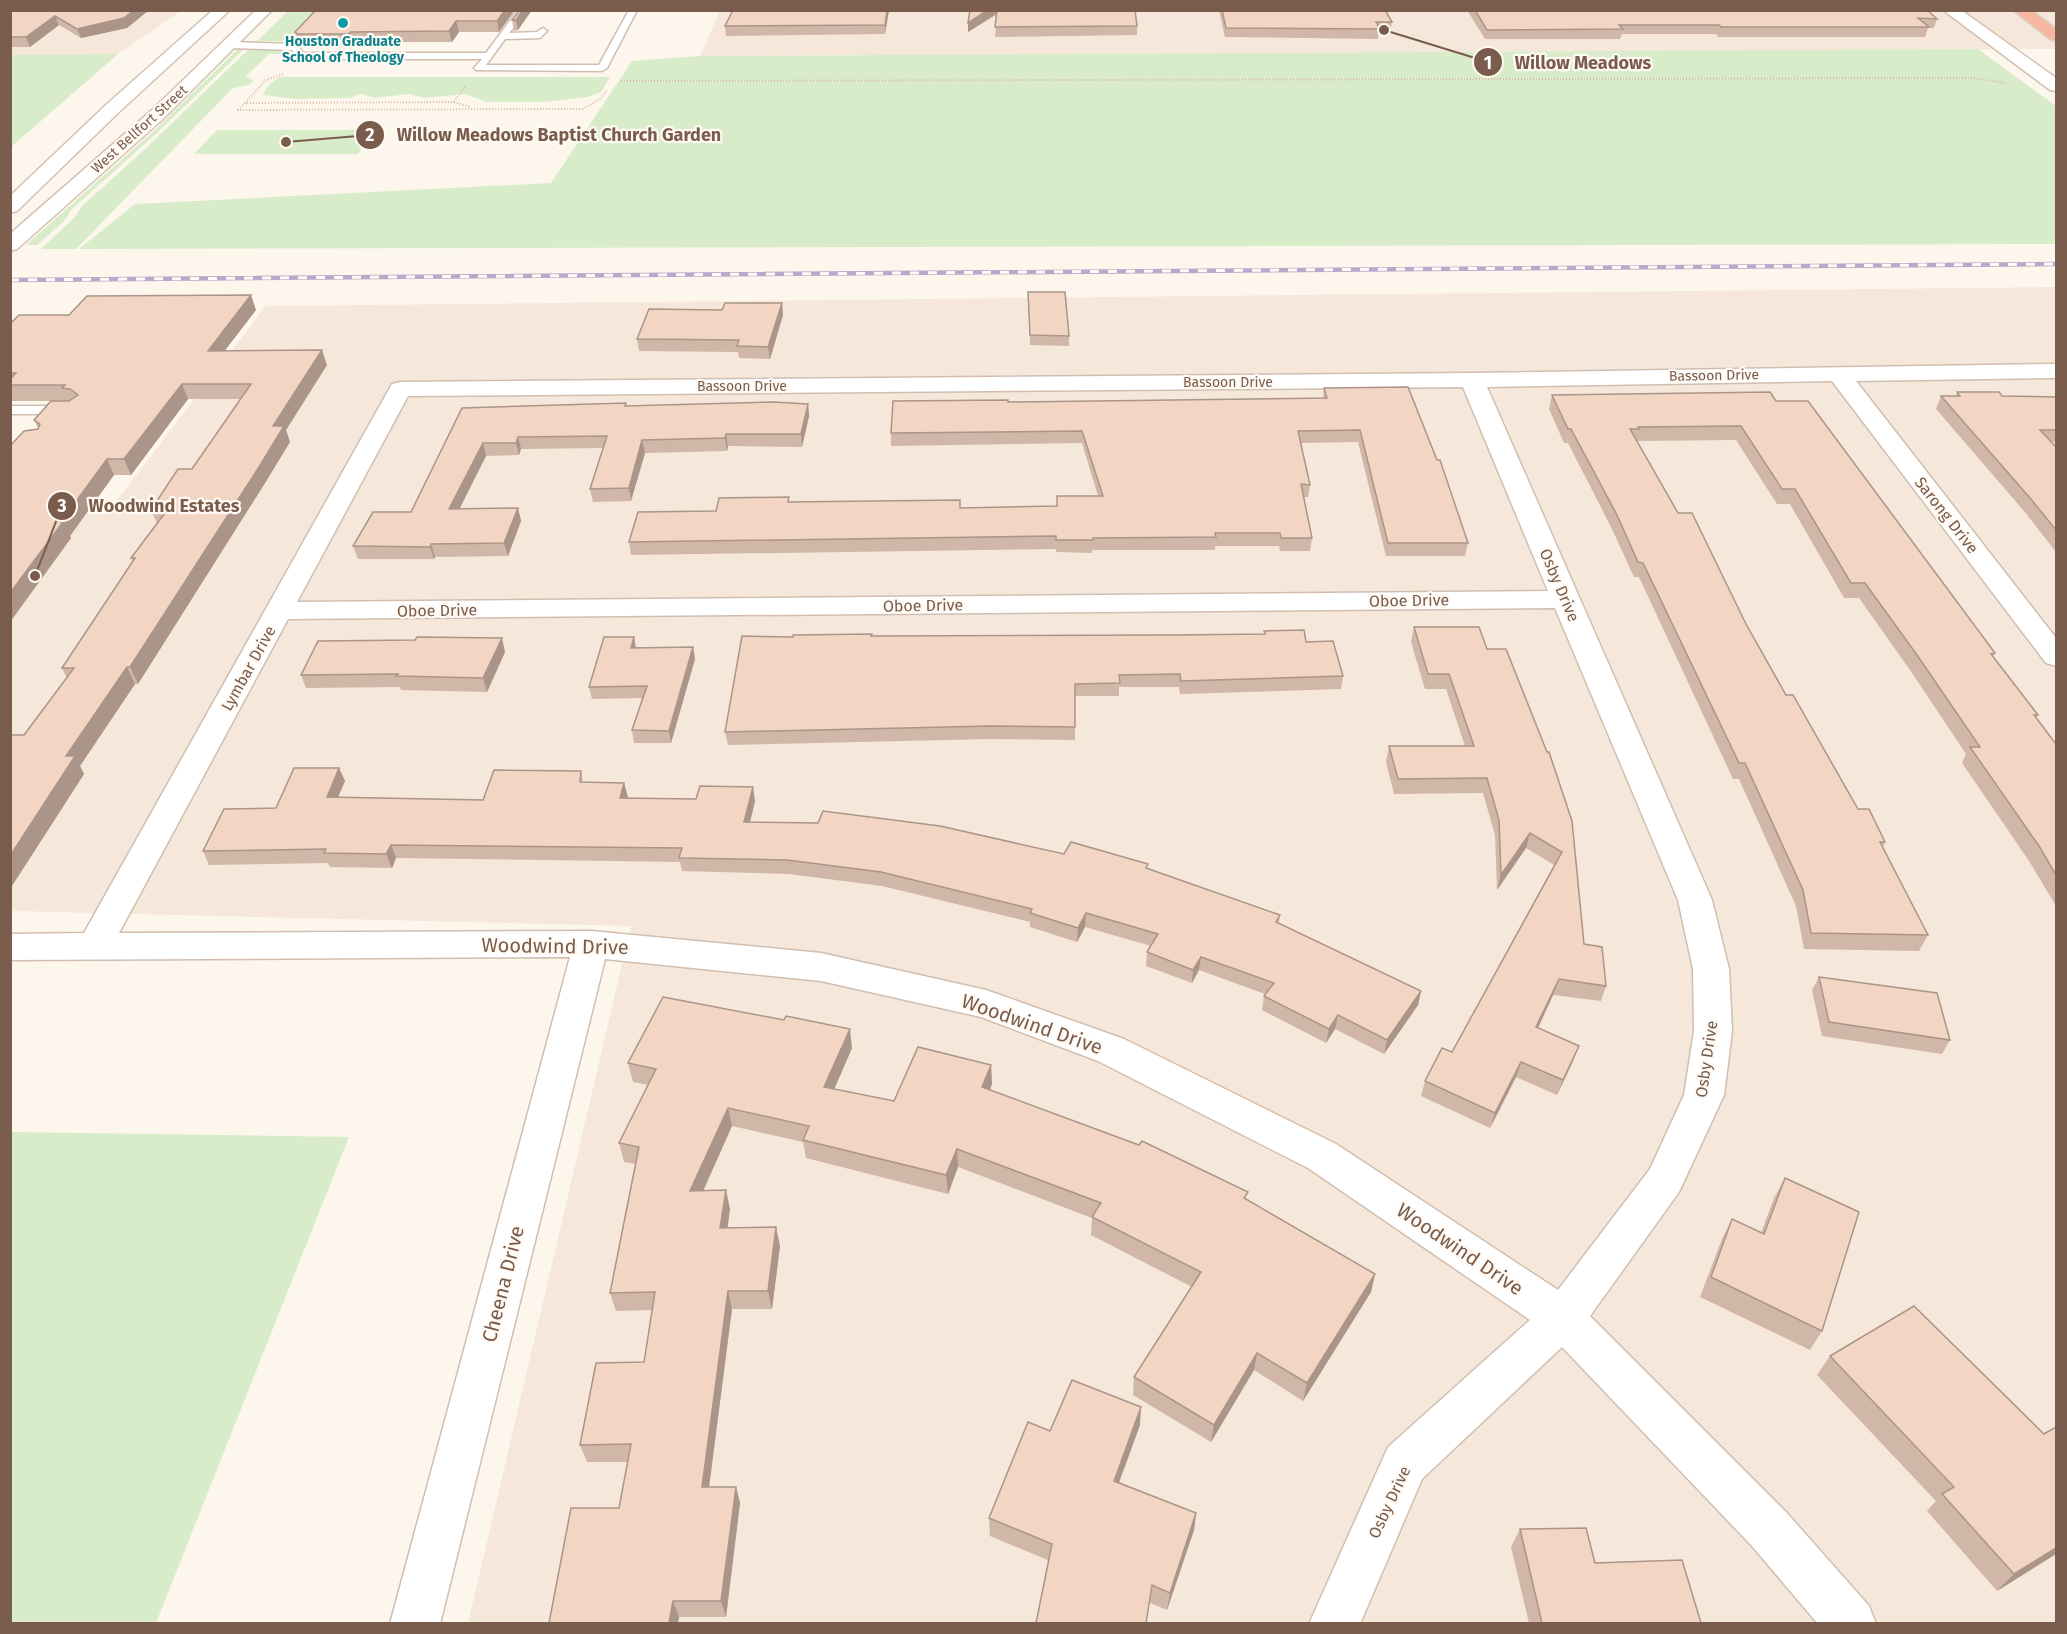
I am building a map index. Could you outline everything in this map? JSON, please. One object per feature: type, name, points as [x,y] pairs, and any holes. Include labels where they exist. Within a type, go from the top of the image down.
[{"type":"highway","points":[[2020,10],[2056,36]]},
{"type":"street","name":"West Bellfort Street","points":[[10,207],[113,108],[223,10]]},
{"type":"street","name":"West Bellfort Street","points":[[10,245],[158,114],[266,10]]},
{"type":"street","points":[[1950,10],[2056,86]]},
{"type":"street","points":[[184,45],[230,45]]},
{"type":"street","name":"Bassoon Drive","points":[[400,389],[1472,380],[2056,371]]},
{"type":"street","name":"Sarong Drive","points":[[1838,373],[2056,657]]},
{"type":"street","name":"Osby Drive","points":[[1334,1623],[1405,1463],[1563,1318],[1665,1180],[1704,1095],[1713,1031],[1711,969],[1695,900],[1472,380]]},
{"type":"street","name":"Lymbar Drive","points":[[94,947],[400,389]]},
{"type":"street","name":"Oboe Drive","points":[[280,611],[1566,599]]},
{"type":"street","name":"Woodwind Drive","points":[[10,947],[591,944],[821,967],[986,1004],[1110,1050],[1322,1155],[1563,1318],[1770,1529],[1851,1623]]},
{"type":"street","name":"Cheena Drive","points":[[415,1623],[591,944]]},
{"type":"lane","points":[[524,10],[479,68],[602,68],[633,10]]},
{"type":"lane","points":[[503,36],[540,36],[543,31]]},
{"type":"lane","points":[[230,45],[295,47],[300,56],[488,56]]},
{"type":"lane","points":[[10,410],[76,410]]},
{"type":"path","points":[[283,74],[266,80],[238,110],[583,109],[600,99],[618,74],[614,70],[602,68]]},
{"type":"path","points":[[614,81],[1972,78],[2014,84]]},
{"type":"path","points":[[454,102],[468,83]]},
{"type":"path","points":[[245,103],[454,102],[475,109]]},
{"type":"shaded area","points":[[720,10],[2056,11],[2056,49],[700,56]]},
{"type":"shaded area","points":[[10,11],[181,11],[118,54],[11,55]]},
{"type":"shaded area","points":[[2056,287],[2056,1623],[468,1623],[631,926],[11,911],[10,513],[107,513],[266,306]]},
{"type":"green space","points":[[288,11],[327,11],[298,41],[257,41]]},
{"type":"green space","points":[[238,49],[244,49],[159,131],[71,210],[65,220],[37,245],[26,245],[154,131]]},
{"type":"green space","points":[[249,49],[285,51],[286,54],[269,54],[245,77],[254,80],[249,85],[233,88],[76,249],[41,249],[74,218],[83,205]]},
{"type":"green space","points":[[1978,49],[2056,106],[2056,244],[79,249],[135,204],[551,183],[632,61],[700,56]]},
{"type":"green space","points":[[118,54],[11,147],[11,55]]},
{"type":"green space","points":[[279,77],[610,77],[601,92],[588,97],[544,102],[487,102],[465,94],[425,98],[409,94],[375,98],[362,94],[349,98],[295,99],[263,95],[267,87]]},
{"type":"green space","points":[[217,130],[376,130],[358,154],[194,154]]},
{"type":"green space","points":[[11,1132],[349,1137],[156,1623],[11,1623]]},
{"type":"building","points":[[10,10],[134,10],[124,18],[77,29],[55,16],[26,37],[10,37]]},
{"type":"building","points":[[316,10],[505,10],[497,21],[456,21],[449,31],[350,32],[348,34],[298,34],[295,32]]},
{"type":"building","points":[[520,10],[523,10],[516,20],[512,20]]},
{"type":"building","points":[[733,10],[887,10],[885,25],[725,26]]},
{"type":"building","points":[[970,10],[988,10],[968,23]]},
{"type":"building","points":[[997,10],[1135,10],[1137,26],[995,27]]},
{"type":"building","points":[[1222,10],[1385,10],[1392,22],[1376,22],[1380,29],[1226,28]]},
{"type":"building","points":[[1475,10],[1927,10],[1937,19],[1918,18],[1929,27],[1619,25],[1623,29],[1487,30]]},
{"type":"building","points":[[1028,292],[1065,292],[1069,336],[1030,335]]},
{"type":"building","points":[[251,295],[208,351],[322,350],[273,426],[284,426],[259,467],[130,667],[127,667],[66,756],[75,756],[10,856],[10,735],[24,735],[74,668],[62,668],[135,558],[131,558],[168,509],[151,510],[178,469],[192,469],[251,384],[182,384],[124,459],[107,459],[10,593],[10,446],[24,431],[38,429],[40,424],[34,420],[51,401],[69,401],[78,395],[70,389],[62,388],[65,385],[10,385],[10,379],[16,373],[10,373],[10,324],[19,315],[69,315],[87,296]]},
{"type":"building","points":[[725,303],[782,303],[768,347],[737,346],[739,340],[637,339],[649,309],[722,310]]},
{"type":"building","points":[[1408,387],[1437,460],[1440,460],[1468,543],[1388,543],[1360,430],[1298,431],[1310,485],[1301,484],[1312,538],[1281,538],[1280,533],[1215,533],[1216,537],[1093,538],[1093,540],[1056,540],[1056,536],[629,542],[638,512],[716,511],[719,498],[789,497],[788,502],[960,500],[960,508],[1057,506],[1057,496],[1103,496],[1082,431],[891,433],[893,401],[1327,398],[1324,388]]},
{"type":"building","points":[[1770,392],[1776,401],[1808,401],[1995,653],[1991,654],[2038,715],[2034,715],[2056,744],[2056,875],[2039,846],[1970,747],[1980,747],[1917,655],[1865,583],[1851,583],[1795,489],[1782,489],[1741,426],[1630,429],[1678,513],[1692,513],[1746,624],[1786,695],[1793,695],[1858,809],[1869,809],[1885,842],[1880,842],[1928,935],[1811,933],[1803,890],[1745,763],[1739,763],[1643,563],[1638,562],[1617,515],[1571,429],[1568,429],[1552,395]]},
{"type":"building","points":[[1957,392],[1999,392],[2002,396],[2056,397],[2056,430],[2040,430],[2056,447],[2056,530],[1941,396],[1960,396]]},
{"type":"building","points":[[773,402],[808,404],[801,434],[726,434],[725,438],[642,440],[629,488],[590,489],[607,436],[518,437],[516,443],[483,443],[449,509],[518,508],[504,543],[431,544],[430,547],[353,546],[373,512],[411,512],[462,408],[626,403],[625,406]]},
{"type":"building","points":[[1414,627],[1479,627],[1487,649],[1506,649],[1547,752],[1549,752],[1572,821],[1584,944],[1602,947],[1606,986],[1559,979],[1536,1027],[1579,1046],[1563,1080],[1521,1062],[1495,1113],[1425,1081],[1442,1048],[1452,1052],[1562,852],[1530,833],[1501,875],[1499,820],[1487,778],[1398,779],[1389,746],[1474,746],[1449,674],[1428,674]]},
{"type":"building","points":[[1304,630],[1306,642],[1333,641],[1343,676],[1181,681],[1180,674],[1119,675],[1120,683],[1075,684],[1075,727],[990,726],[725,732],[742,636],[1175,635],[1265,634],[1264,631]]},
{"type":"building","points":[[417,637],[502,638],[483,678],[396,676],[398,674],[301,675],[318,641],[415,640]]},
{"type":"building","points":[[604,637],[634,637],[631,648],[693,647],[669,731],[632,730],[647,686],[589,687]]},
{"type":"building","points":[[294,768],[339,768],[327,797],[483,800],[494,770],[581,771],[580,782],[624,783],[620,798],[696,799],[700,786],[753,787],[744,822],[818,823],[823,811],[940,826],[1064,854],[1071,842],[1148,864],[1146,868],[1280,915],[1276,922],[1421,991],[1387,1040],[1338,1015],[1329,1029],[1264,996],[1274,983],[1201,957],[1193,970],[1147,952],[1158,934],[1086,913],[1078,928],[1030,913],[1032,909],[881,872],[787,860],[679,858],[682,848],[391,845],[386,854],[324,853],[326,849],[203,851],[224,809],[276,808]]},
{"type":"building","points":[[1819,977],[1937,993],[1950,1040],[1829,1022]]},
{"type":"building","points":[[663,997],[784,1020],[786,1016],[850,1029],[824,1087],[894,1101],[918,1047],[991,1065],[982,1087],[1139,1145],[1142,1141],[1248,1192],[1244,1198],[1375,1274],[1307,1383],[1257,1353],[1214,1425],[1134,1377],[1201,1272],[1092,1217],[1101,1203],[957,1149],[946,1175],[803,1140],[809,1126],[728,1108],[690,1191],[726,1190],[720,1228],[776,1227],[768,1291],[728,1291],[702,1487],[736,1487],[721,1601],[673,1601],[669,1623],[549,1623],[571,1508],[619,1508],[631,1444],[580,1445],[596,1363],[644,1362],[655,1292],[610,1293],[639,1147],[619,1143],[656,1069],[628,1063]]},
{"type":"building","points":[[1785,1178],[1859,1212],[1822,1331],[1711,1277],[1732,1219],[1764,1234]]},
{"type":"building","points":[[1914,1306],[2044,1434],[2056,1427],[2056,1548],[2014,1574],[1942,1494],[1954,1487],[1830,1356]]},
{"type":"building","points":[[1072,1380],[1141,1407],[1114,1481],[1196,1513],[1170,1593],[1152,1585],[1146,1623],[1036,1623],[1052,1544],[989,1518],[1028,1422],[1050,1431]]},
{"type":"building","points":[[1586,1528],[1595,1563],[1682,1560],[1701,1623],[1542,1623],[1520,1529]]},
{"type":"railway","points":[[10,280],[2056,264]]},
{"type":"place","name":"Houston Graduate School of Theology","points":[[343,23]]},
{"type":"place","name":"Willow Meadows","points":[[1384,30]]},
{"type":"place","name":"Willow Meadows Baptist Church Garden","points":[[286,142]]},
{"type":"place","name":"Woodwind Estates","points":[[35,576]]}]
